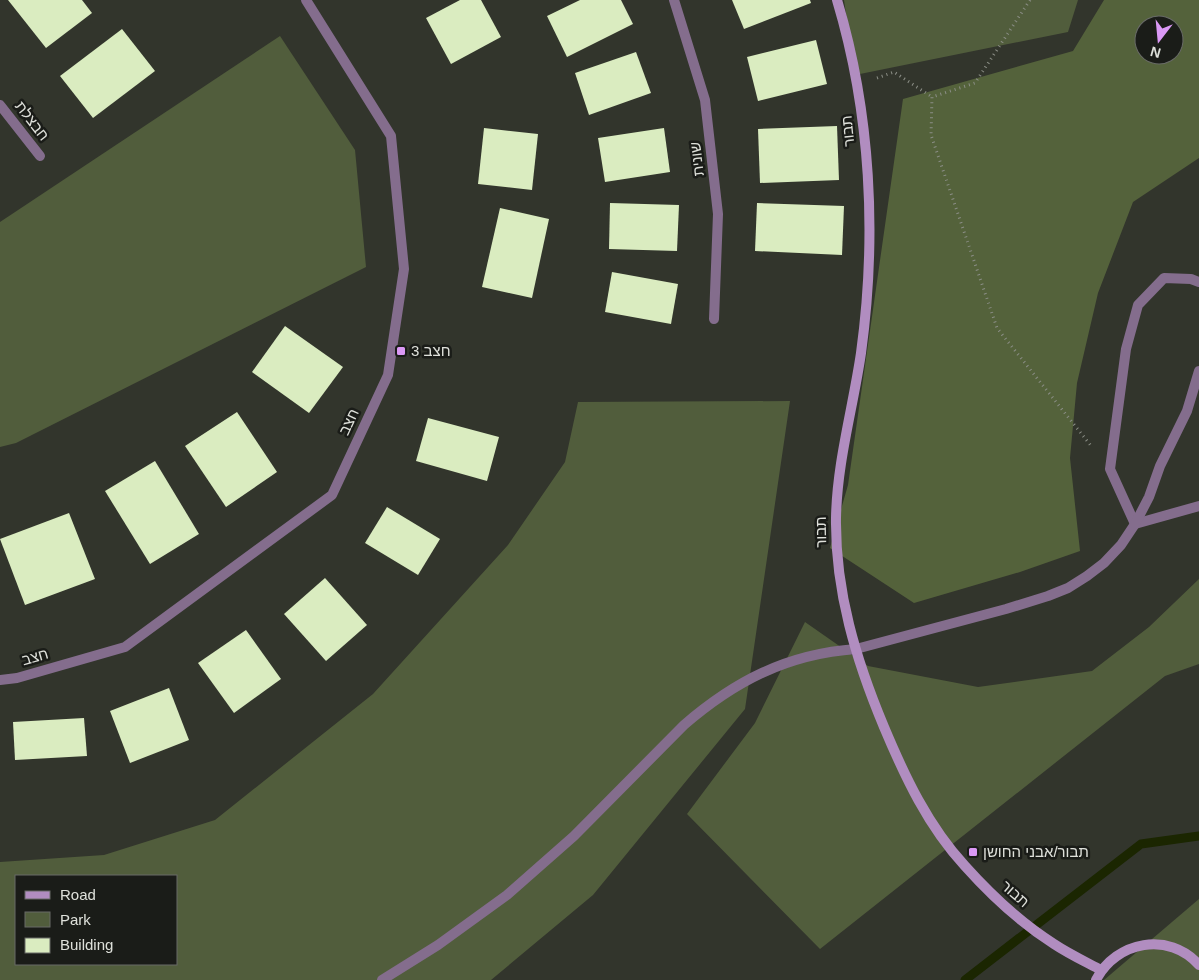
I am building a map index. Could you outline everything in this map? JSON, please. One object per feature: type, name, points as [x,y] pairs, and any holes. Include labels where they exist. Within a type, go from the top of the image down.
[{"type":"street","name":"חצב","points":[[0,680],[17,678],[125,646],[332,495],[388,374],[404,269],[392,136],[306,0]]},
{"type":"street","name":"שונית","points":[[674,0],[705,100],[718,214],[714,319]]},
{"type":"street","name":"תבור","points":[[837,0],[845,26],[860,103],[869,184],[869,267],[861,353],[841,459],[836,499],[838,571],[856,649],[872,699],[897,759],[910,787],[943,838],[963,864],[988,890],[1053,944],[1099,975]]},
{"type":"street","name":"חבצלת","points":[[0,105],[40,156]]},
{"type":"street","points":[[1136,524],[1110,469],[1126,349],[1138,305],[1164,278],[1191,279],[1199,282]]},
{"type":"street","points":[[382,980],[438,946],[507,895],[574,836],[684,725],[719,698],[759,674],[781,665],[829,651],[856,649],[1028,603],[1068,588],[1087,576],[1104,563],[1121,545],[1136,524],[1149,497],[1160,466],[1188,411],[1199,371]]},
{"type":"street","points":[[1136,524],[1199,506]]},
{"type":"street","points":[[1099,975],[1107,963],[1122,951],[1150,943],[1170,946],[1180,950],[1188,954],[1199,965]]},
{"type":"path","points":[[932,97],[975,83],[1030,0]]},
{"type":"path","points":[[857,86],[894,72],[932,97]]},
{"type":"path","points":[[932,97],[931,135],[996,328],[1110,469]]},
{"type":"green space","points":[[844,0],[1078,0],[1068,32],[855,75]]},
{"type":"green space","points":[[1104,0],[1199,0],[1199,158],[1133,202],[1098,293],[1077,383],[1070,458],[1080,551],[1020,572],[914,603],[830,548],[848,485],[903,99],[1073,51]]},
{"type":"green space","points":[[280,36],[355,150],[366,267],[16,443],[0,447],[0,222]]},
{"type":"green space","points":[[790,401],[745,709],[593,895],[491,980],[0,980],[0,862],[104,855],[215,820],[373,694],[508,545],[565,462],[578,402]]},
{"type":"green space","points":[[1199,579],[1199,664],[1165,676],[820,949],[687,814],[755,723],[805,622],[868,666],[978,687],[1092,671],[1149,627]]},
{"type":"green space","points":[[1199,899],[1199,980],[1104,980]]},
{"type":"building","points":[[8,0],[82,0],[92,13],[46,48]]},
{"type":"building","points":[[460,0],[481,0],[501,37],[451,64],[426,18]]},
{"type":"building","points":[[580,0],[621,0],[633,24],[567,57],[547,16]]},
{"type":"building","points":[[732,0],[810,0],[811,3],[744,29]]},
{"type":"building","points":[[122,29],[155,71],[93,118],[60,76]]},
{"type":"building","points":[[816,40],[827,84],[758,101],[747,57]]},
{"type":"building","points":[[636,52],[651,93],[589,115],[575,73]]},
{"type":"building","points":[[837,126],[839,180],[760,183],[758,129]]},
{"type":"building","points":[[484,128],[538,134],[532,190],[478,184]]},
{"type":"building","points":[[664,128],[670,172],[605,182],[598,138]]},
{"type":"building","points":[[610,203],[679,205],[677,251],[609,249]]},
{"type":"building","points":[[757,203],[844,206],[842,255],[755,251]]},
{"type":"building","points":[[500,208],[549,219],[532,298],[482,287]]},
{"type":"building","points":[[612,272],[678,284],[671,324],[605,312]]},
{"type":"building","points":[[285,326],[343,367],[309,413],[252,372]]},
{"type":"building","points":[[237,412],[277,472],[226,507],[185,446]]},
{"type":"building","points":[[428,418],[499,437],[487,481],[416,461]]},
{"type":"building","points":[[155,461],[199,534],[150,564],[105,491]]},
{"type":"building","points":[[387,507],[440,539],[418,575],[365,543]]},
{"type":"building","points":[[69,513],[95,579],[25,605],[0,539]]},
{"type":"building","points":[[325,578],[367,625],[326,661],[284,614]]},
{"type":"building","points":[[246,630],[281,679],[234,713],[198,663]]},
{"type":"building","points":[[169,688],[189,740],[130,763],[110,711]]},
{"type":"building","points":[[84,718],[87,756],[15,760],[13,722]]},
{"type":"waterway","points":[[965,980],[1141,844],[1199,836]]},
{"type":"place","name":"חצב 3","points":[[401,351]]},
{"type":"place","name":"תבור/אבני החושן","points":[[973,852]]}]
